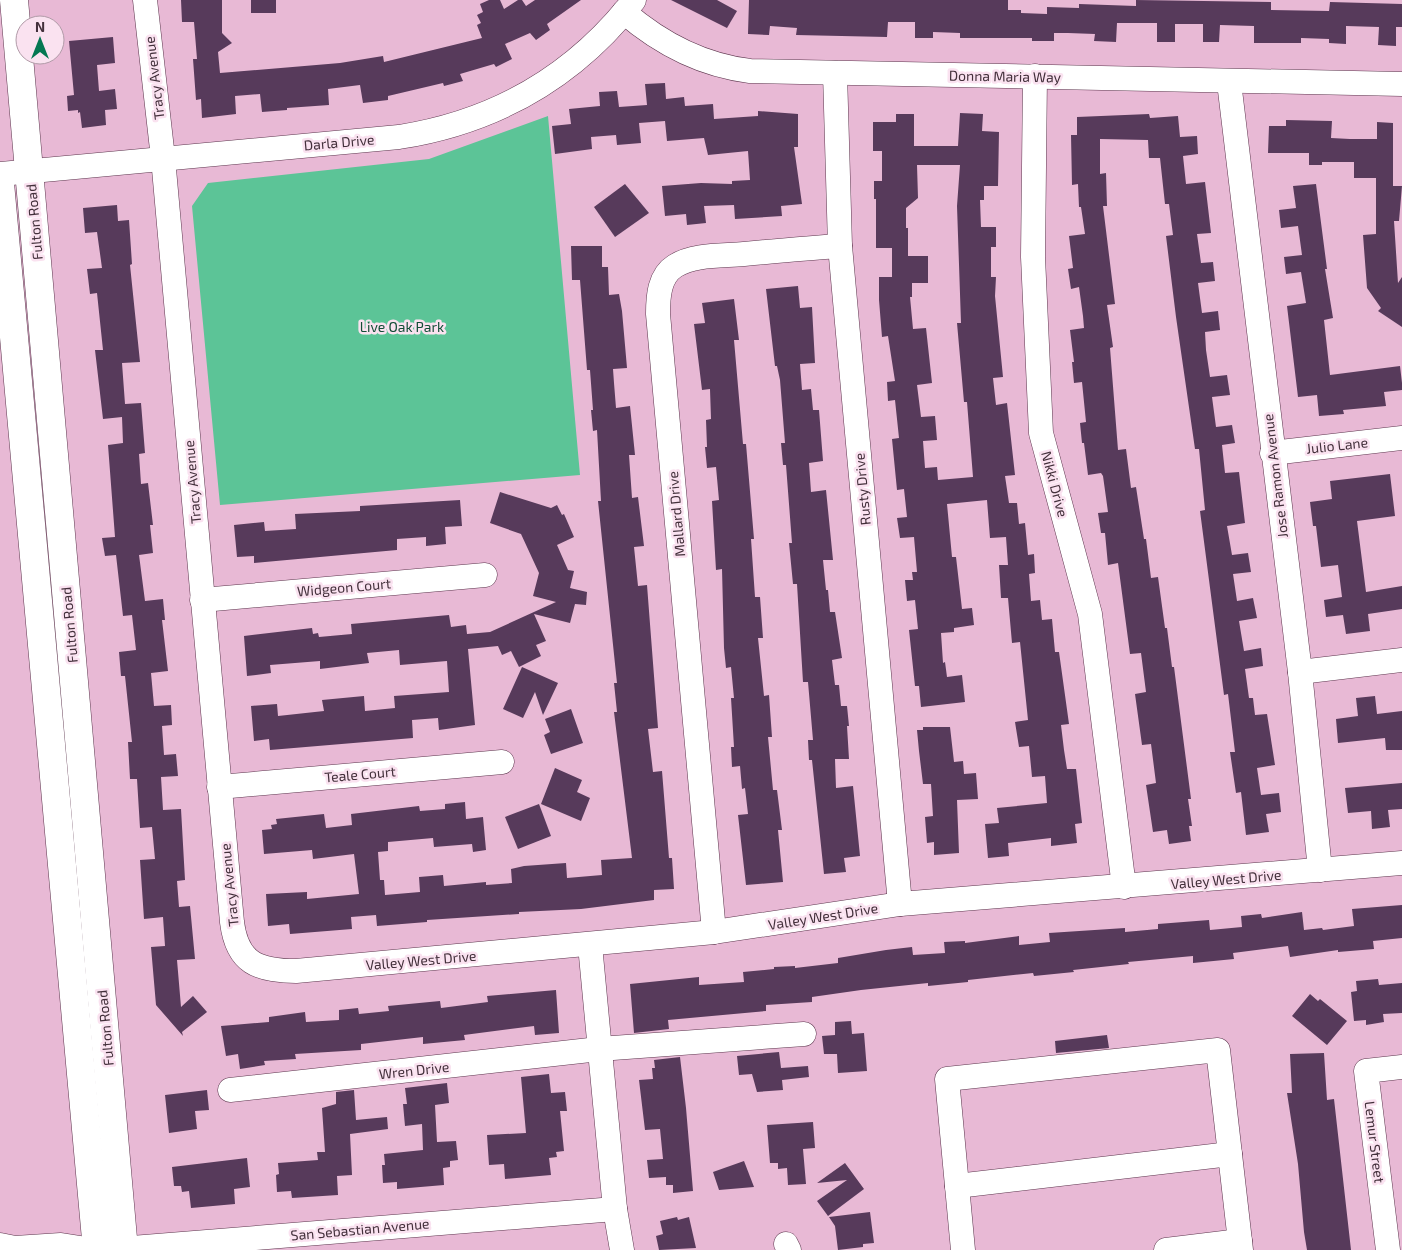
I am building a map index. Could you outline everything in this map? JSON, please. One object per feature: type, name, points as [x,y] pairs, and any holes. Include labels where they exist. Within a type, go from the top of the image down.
[{"type":"main road","name":"Fulton Road","points":[[14,0],[118,1250]]},
{"type":"main road","name":"Fulton Road","points":[[0,183],[97,1250]]},
{"type":"street","name":"Tracy Avenue","points":[[145,0],[163,158],[233,933],[236,944],[247,960]]},
{"type":"street","name":"Darla Drive","points":[[0,174],[399,137],[429,132],[462,122],[528,94],[560,74],[629,6]]},
{"type":"street","name":"Donna Maria Way","points":[[629,6],[664,43],[712,64],[731,69],[768,72],[1402,84]]},
{"type":"street","name":"Rusty Drive","points":[[834,73],[840,246],[900,904]]},
{"type":"street","name":"Nikki Drive","points":[[1035,76],[1032,257],[1041,433],[1090,614],[1124,887]]},
{"type":"street","name":"Jose Ramon Avenue","points":[[1229,82],[1272,453],[1300,672],[1320,870]]},
{"type":"street","name":"Mallard Drive","points":[[714,932],[658,314],[660,293],[667,274],[675,266],[686,261],[710,257],[840,246]]},
{"type":"street","name":"Julio Lane","points":[[1272,453],[1402,438]]},
{"type":"street","name":"Widgeon Court","points":[[202,600],[485,575]]},
{"type":"street","points":[[1300,672],[1402,660]]},
{"type":"street","name":"Teale Court","points":[[219,787],[502,762]]},
{"type":"street","name":"Valley West Drive","points":[[247,960],[270,969],[296,971],[714,932],[900,904],[1402,863]]},
{"type":"street","points":[[590,945],[615,1209],[622,1250]]},
{"type":"street","name":"Wren Drive","points":[[230,1090],[599,1049],[804,1034]]},
{"type":"street","points":[[963,1250],[947,1079],[1218,1050],[1240,1246],[1166,1250]]},
{"type":"street","name":"Lemur Street","points":[[1388,1250],[1366,1070],[1402,1067]]},
{"type":"street","points":[[957,1186],[1230,1154]]},
{"type":"street","name":"San Sebastian Avenue","points":[[118,1250],[615,1209]]},
{"type":"street","points":[[10,1248],[61,1245],[93,1250]]},
{"type":"green space","name":"Live Oak Park","points":[[548,116],[580,475],[220,505],[192,206],[208,183],[429,159]]},
{"type":"building","points":[[181,0],[222,0],[222,33],[232,43],[218,52],[220,73],[340,63],[383,56],[384,62],[482,38],[477,25],[481,23],[477,15],[483,12],[480,4],[489,0],[500,0],[504,9],[518,0],[522,0],[526,6],[535,0],[581,0],[547,24],[550,30],[536,40],[530,33],[505,44],[512,59],[496,67],[494,64],[460,74],[463,81],[444,86],[443,83],[388,96],[388,100],[363,103],[360,85],[328,89],[329,105],[262,112],[260,94],[235,96],[236,114],[202,118],[201,99],[196,100],[193,59],[197,59],[194,22],[182,22]]},
{"type":"building","points":[[251,0],[276,0],[276,13],[251,13]]},
{"type":"building","points":[[671,0],[717,0],[737,11],[727,28]]},
{"type":"building","points":[[749,0],[1008,0],[1008,10],[1021,10],[1021,13],[1047,14],[1047,7],[1079,8],[1079,4],[1136,6],[1136,0],[1271,2],[1271,10],[1329,11],[1330,2],[1402,4],[1402,27],[1396,27],[1396,46],[1378,45],[1379,27],[1346,26],[1346,44],[1329,43],[1329,39],[1301,38],[1301,43],[1254,43],[1254,26],[1220,25],[1219,42],[1203,42],[1203,24],[1175,24],[1175,42],[1157,42],[1157,23],[1117,23],[1116,42],[1094,41],[1095,34],[1068,33],[1054,33],[1054,41],[1032,41],[1032,38],[960,38],[960,33],[933,32],[933,38],[915,38],[915,22],[888,22],[887,37],[796,35],[797,28],[770,26],[769,35],[748,34]]},
{"type":"building","points":[[113,37],[115,63],[97,65],[99,91],[115,89],[117,109],[105,110],[106,125],[82,128],[80,112],[78,113],[78,110],[68,111],[67,96],[74,95],[69,41]]},
{"type":"building","points":[[665,83],[666,99],[684,97],[685,106],[713,104],[714,119],[758,116],[758,111],[798,114],[798,147],[794,147],[802,204],[781,206],[782,216],[735,219],[734,205],[704,206],[706,223],[687,225],[686,214],[665,216],[662,186],[701,183],[732,184],[732,181],[750,180],[748,151],[708,155],[704,138],[667,141],[665,121],[639,123],[641,143],[617,145],[616,135],[591,137],[592,149],[555,154],[552,126],[571,124],[569,109],[600,106],[599,92],[617,91],[619,107],[647,105],[645,84]]},
{"type":"building","points":[[960,113],[983,114],[982,131],[999,132],[998,186],[984,186],[984,200],[980,200],[981,227],[996,227],[996,247],[991,247],[991,277],[996,277],[995,296],[1003,377],[993,378],[996,405],[1007,403],[1015,475],[1005,476],[1009,503],[1017,503],[1019,524],[1025,523],[1028,555],[1034,554],[1035,573],[1029,574],[1031,601],[1040,600],[1042,620],[1052,619],[1055,652],[1059,652],[1069,724],[1061,725],[1064,750],[1067,769],[1076,769],[1082,823],[1075,824],[1077,843],[1051,846],[1051,838],[1008,843],[1009,856],[988,858],[985,824],[999,823],[997,808],[1047,803],[1045,776],[1032,777],[1029,746],[1019,747],[1015,722],[1028,720],[1020,642],[1012,643],[1008,598],[1001,598],[999,565],[1008,565],[1006,537],[990,538],[987,500],[947,504],[952,557],[956,557],[962,609],[972,608],[974,625],[954,628],[954,632],[941,633],[943,663],[945,662],[947,677],[962,675],[965,702],[921,707],[919,686],[915,686],[909,630],[918,629],[915,600],[907,601],[905,580],[913,580],[912,572],[917,572],[914,537],[900,538],[897,518],[907,517],[904,489],[897,490],[892,439],[899,438],[895,400],[888,401],[887,382],[895,381],[888,336],[882,337],[879,300],[879,277],[892,277],[892,248],[876,248],[874,181],[882,181],[882,151],[873,151],[873,122],[896,122],[896,114],[914,114],[914,146],[958,146]],"holes":[[[917,165],[960,165],[957,206],[961,323],[957,323],[964,402],[967,402],[973,477],[938,480],[937,467],[925,468],[923,441],[937,440],[935,416],[921,417],[917,385],[932,383],[926,328],[913,329],[910,297],[912,297],[912,283],[928,283],[928,256],[908,256],[906,208],[918,198]]]},
{"type":"building","points":[[1149,114],[1150,118],[1178,116],[1180,137],[1197,136],[1198,154],[1183,156],[1186,184],[1205,182],[1211,233],[1197,234],[1201,263],[1213,262],[1215,281],[1198,283],[1202,313],[1218,311],[1220,330],[1205,332],[1206,350],[1210,377],[1227,375],[1230,395],[1212,397],[1216,427],[1232,425],[1235,443],[1222,445],[1225,473],[1239,472],[1245,523],[1227,526],[1232,555],[1248,553],[1251,572],[1233,574],[1237,601],[1253,598],[1257,618],[1239,621],[1244,651],[1261,648],[1263,666],[1245,669],[1249,698],[1253,698],[1255,715],[1267,714],[1275,765],[1257,768],[1261,795],[1279,793],[1281,812],[1266,814],[1269,832],[1246,835],[1241,792],[1236,793],[1230,752],[1235,752],[1228,694],[1224,695],[1200,511],[1205,510],[1199,449],[1195,449],[1176,317],[1166,236],[1173,235],[1169,204],[1165,204],[1160,158],[1149,158],[1148,140],[1100,139],[1100,174],[1106,173],[1107,206],[1103,206],[1115,304],[1107,305],[1113,347],[1110,348],[1118,450],[1126,449],[1131,488],[1136,487],[1151,578],[1158,577],[1165,628],[1167,628],[1172,667],[1174,667],[1191,799],[1188,799],[1192,826],[1189,826],[1191,841],[1169,844],[1167,830],[1153,832],[1146,785],[1156,783],[1151,744],[1142,745],[1135,694],[1146,692],[1141,653],[1130,654],[1118,563],[1108,565],[1105,533],[1101,533],[1098,513],[1108,512],[1103,476],[1101,473],[1088,475],[1084,443],[1082,443],[1080,423],[1086,422],[1082,382],[1074,383],[1072,362],[1074,362],[1070,330],[1084,328],[1079,287],[1071,289],[1068,269],[1073,268],[1069,236],[1085,234],[1081,207],[1079,207],[1078,184],[1072,185],[1071,135],[1077,135],[1077,117]]},
{"type":"building","points":[[1286,120],[1332,121],[1331,138],[1350,139],[1377,139],[1377,122],[1393,123],[1393,186],[1402,186],[1399,221],[1394,221],[1398,283],[1402,277],[1402,327],[1378,311],[1381,308],[1367,288],[1363,235],[1376,234],[1376,178],[1354,178],[1354,162],[1322,162],[1322,165],[1309,165],[1309,153],[1268,153],[1269,126],[1286,126]]},
{"type":"building","points":[[625,184],[649,213],[615,237],[594,207]]},
{"type":"building","points":[[1316,184],[1327,269],[1325,269],[1333,318],[1324,320],[1330,375],[1400,366],[1402,390],[1384,392],[1386,406],[1343,410],[1344,414],[1319,416],[1317,395],[1298,397],[1287,306],[1306,303],[1301,272],[1286,274],[1284,257],[1302,255],[1298,226],[1281,228],[1279,210],[1296,208],[1293,186]]},
{"type":"building","points":[[117,205],[118,221],[129,220],[132,264],[130,265],[140,362],[122,363],[125,404],[141,403],[145,453],[139,454],[141,484],[148,483],[153,525],[150,525],[153,553],[139,555],[145,601],[163,599],[165,620],[162,620],[168,671],[151,673],[154,706],[171,705],[172,725],[162,726],[164,755],[176,754],[178,776],[161,777],[163,810],[181,809],[185,880],[177,881],[179,907],[190,906],[195,959],[177,960],[181,1007],[193,996],[207,1012],[182,1032],[183,1036],[156,1005],[151,947],[165,946],[163,917],[144,919],[140,860],[155,859],[152,827],[140,828],[137,779],[130,779],[128,742],[132,742],[125,676],[121,676],[119,652],[136,650],[132,615],[123,616],[116,555],[105,556],[102,538],[115,537],[108,445],[123,443],[122,417],[103,419],[95,350],[103,350],[97,293],[90,294],[87,269],[102,268],[97,232],[85,233],[83,208]]},
{"type":"building","points":[[571,246],[602,246],[602,267],[608,267],[609,295],[619,294],[622,311],[627,368],[613,369],[616,408],[630,406],[635,455],[629,455],[632,498],[638,497],[644,546],[634,547],[638,586],[647,585],[658,728],[648,729],[653,772],[662,771],[669,858],[672,858],[674,889],[654,890],[654,900],[581,909],[519,912],[519,914],[427,920],[427,922],[377,926],[376,915],[351,917],[352,929],[290,934],[289,924],[268,926],[266,894],[307,892],[307,899],[359,894],[354,854],[313,859],[312,850],[264,854],[262,830],[272,829],[271,825],[277,824],[276,819],[324,814],[326,828],[352,825],[351,814],[419,806],[420,811],[445,809],[445,804],[465,802],[466,819],[483,817],[486,850],[473,852],[472,844],[434,847],[433,838],[388,842],[388,851],[378,852],[380,880],[384,880],[385,895],[420,892],[419,877],[443,875],[444,886],[486,882],[486,885],[512,883],[511,869],[524,866],[566,863],[567,878],[602,875],[601,860],[632,858],[614,712],[617,712],[614,683],[617,683],[598,501],[601,501],[597,430],[593,431],[590,370],[587,370],[580,280],[572,280]]},
{"type":"building","points":[[798,286],[800,308],[812,307],[815,363],[800,364],[802,390],[811,389],[813,410],[819,410],[823,461],[809,463],[811,492],[826,490],[833,560],[823,560],[830,612],[835,612],[842,658],[832,660],[835,685],[839,685],[841,706],[847,706],[849,726],[847,726],[849,759],[835,759],[836,788],[853,786],[860,856],[844,858],[846,872],[824,874],[812,760],[809,760],[808,740],[813,740],[808,682],[803,682],[797,584],[793,584],[789,543],[792,543],[786,465],[783,465],[781,443],[785,443],[780,380],[777,366],[775,366],[766,289]]},
{"type":"building","points":[[734,299],[739,340],[734,340],[743,444],[746,444],[754,539],[751,539],[755,597],[760,597],[763,638],[758,638],[764,696],[769,695],[772,737],[768,737],[773,790],[777,790],[782,830],[778,830],[783,882],[746,885],[738,815],[748,814],[745,788],[742,789],[740,766],[732,767],[731,747],[734,747],[731,698],[734,698],[731,667],[726,668],[724,648],[722,569],[716,570],[712,501],[719,500],[716,467],[707,468],[705,447],[707,447],[706,420],[711,419],[710,389],[702,390],[694,324],[705,323],[702,303]]},
{"type":"building","points":[[1390,474],[1395,516],[1357,521],[1366,592],[1402,586],[1402,609],[1368,614],[1370,631],[1346,634],[1343,615],[1326,617],[1324,600],[1342,597],[1338,565],[1321,567],[1316,526],[1313,526],[1310,502],[1332,499],[1330,481]]},
{"type":"building","points":[[500,492],[551,508],[557,505],[562,515],[564,514],[574,537],[557,545],[568,570],[574,571],[570,588],[587,592],[586,605],[575,604],[570,623],[534,614],[546,641],[536,645],[541,656],[519,667],[511,651],[502,655],[498,646],[468,649],[475,725],[439,730],[438,718],[412,720],[413,738],[270,750],[269,739],[254,741],[251,706],[277,704],[278,716],[324,711],[322,700],[364,696],[365,711],[395,708],[394,696],[449,692],[447,661],[400,665],[399,650],[367,653],[369,663],[320,669],[320,661],[270,665],[271,673],[247,676],[244,636],[312,628],[313,634],[318,633],[319,637],[352,634],[351,624],[449,615],[451,627],[466,625],[467,634],[490,632],[556,602],[533,596],[539,573],[521,534],[490,523]]},
{"type":"building","points":[[460,500],[462,526],[445,527],[446,544],[426,546],[426,537],[397,539],[397,550],[254,563],[254,556],[237,557],[234,525],[264,522],[265,531],[296,529],[295,514],[360,511],[360,506]]},
{"type":"building","points":[[522,667],[558,683],[543,715],[535,692],[523,718],[503,709]]},
{"type":"building","points":[[1375,696],[1377,714],[1402,711],[1402,750],[1386,750],[1385,738],[1338,743],[1336,719],[1358,716],[1356,698]]},
{"type":"building","points":[[571,709],[583,743],[551,754],[544,735],[550,732],[545,719]]},
{"type":"building","points":[[923,727],[950,727],[954,762],[963,761],[964,774],[976,773],[978,799],[957,800],[959,853],[934,855],[934,842],[927,843],[925,817],[933,816],[931,784],[923,784],[919,751],[917,730],[923,730]]},
{"type":"building","points":[[555,768],[582,780],[577,792],[590,798],[581,821],[541,804]]},
{"type":"building","points":[[1402,783],[1402,809],[1388,810],[1390,827],[1372,829],[1371,811],[1348,813],[1345,788]]},
{"type":"building","points":[[539,804],[551,836],[518,849],[505,817]]},
{"type":"building","points":[[1402,905],[1402,938],[1373,941],[1374,949],[1338,952],[1338,950],[1290,957],[1288,946],[1233,953],[1234,959],[1193,963],[1193,956],[1128,962],[1129,964],[1073,970],[1074,972],[1034,976],[1033,973],[928,986],[928,983],[861,990],[812,997],[812,1002],[766,1005],[766,1011],[668,1020],[669,1029],[634,1033],[630,984],[699,977],[699,985],[744,982],[743,972],[774,969],[774,967],[795,966],[795,968],[838,963],[838,958],[886,950],[912,947],[913,955],[945,953],[944,942],[965,941],[965,943],[1019,936],[1019,945],[1050,942],[1049,933],[1125,928],[1125,932],[1158,929],[1158,924],[1209,920],[1210,930],[1242,927],[1241,916],[1261,914],[1262,918],[1302,912],[1304,930],[1322,928],[1323,930],[1354,926],[1352,909]]},
{"type":"building","points":[[1378,979],[1379,985],[1402,983],[1402,1013],[1383,1014],[1384,1022],[1366,1025],[1366,1020],[1354,1021],[1351,992],[1357,991],[1356,981]]},
{"type":"building","points":[[556,990],[559,1033],[535,1035],[534,1026],[464,1035],[465,1040],[423,1044],[423,1037],[361,1044],[361,1050],[295,1054],[296,1059],[264,1061],[265,1065],[240,1069],[238,1054],[226,1056],[221,1026],[269,1022],[269,1017],[305,1012],[306,1022],[339,1020],[339,1010],[358,1008],[359,1014],[389,1011],[388,1006],[440,1001],[441,1008],[488,1002],[487,996]]},
{"type":"building","points":[[1310,994],[1318,1001],[1320,999],[1347,1021],[1327,1045],[1292,1016]]},
{"type":"building","points":[[851,1021],[852,1034],[864,1033],[867,1071],[838,1073],[837,1054],[824,1054],[822,1036],[835,1035],[835,1022]]},
{"type":"building","points":[[1107,1035],[1109,1048],[1056,1053],[1055,1041]]},
{"type":"building","points":[[779,1052],[781,1068],[808,1066],[809,1077],[782,1080],[783,1090],[757,1092],[752,1074],[739,1075],[737,1056]]},
{"type":"building","points":[[1324,1053],[1327,1100],[1334,1099],[1351,1250],[1307,1250],[1304,1232],[1298,1164],[1287,1093],[1292,1093],[1290,1054]]},
{"type":"building","points":[[680,1057],[693,1191],[673,1193],[673,1185],[666,1185],[666,1177],[649,1178],[647,1160],[663,1159],[660,1129],[645,1130],[639,1080],[653,1079],[652,1068],[655,1068],[654,1060]]},
{"type":"building","points":[[549,1074],[551,1093],[565,1092],[567,1111],[560,1111],[564,1151],[556,1152],[557,1157],[549,1158],[551,1175],[505,1179],[504,1164],[489,1165],[487,1135],[526,1133],[521,1077]]},
{"type":"building","points":[[447,1083],[449,1103],[435,1105],[437,1142],[456,1141],[458,1160],[450,1161],[450,1167],[443,1168],[444,1185],[397,1189],[397,1182],[383,1183],[382,1165],[385,1165],[384,1154],[423,1150],[422,1124],[405,1126],[403,1104],[407,1104],[405,1088]]},
{"type":"building","points":[[207,1090],[209,1110],[195,1111],[197,1129],[169,1133],[165,1095]]},
{"type":"building","points":[[354,1090],[356,1120],[387,1117],[388,1129],[350,1134],[352,1175],[337,1176],[338,1195],[292,1198],[291,1191],[277,1192],[276,1175],[279,1174],[278,1163],[318,1160],[317,1152],[325,1152],[322,1108],[336,1104],[336,1092]]},
{"type":"building","points":[[813,1122],[815,1148],[803,1149],[806,1184],[788,1185],[787,1168],[778,1169],[778,1163],[770,1163],[767,1125]]},
{"type":"building","points":[[247,1158],[250,1187],[234,1189],[235,1204],[191,1208],[189,1191],[182,1192],[181,1186],[174,1186],[172,1167]]},
{"type":"building","points":[[744,1161],[754,1187],[719,1190],[713,1172]]},
{"type":"building","points":[[845,1163],[864,1189],[828,1216],[817,1201],[847,1180],[817,1183]]},
{"type":"building","points":[[870,1212],[874,1243],[863,1244],[863,1247],[838,1250],[835,1226],[829,1217]]},
{"type":"building","points":[[677,1217],[678,1220],[689,1217],[696,1248],[659,1250],[656,1236],[663,1234],[660,1221]]}]
